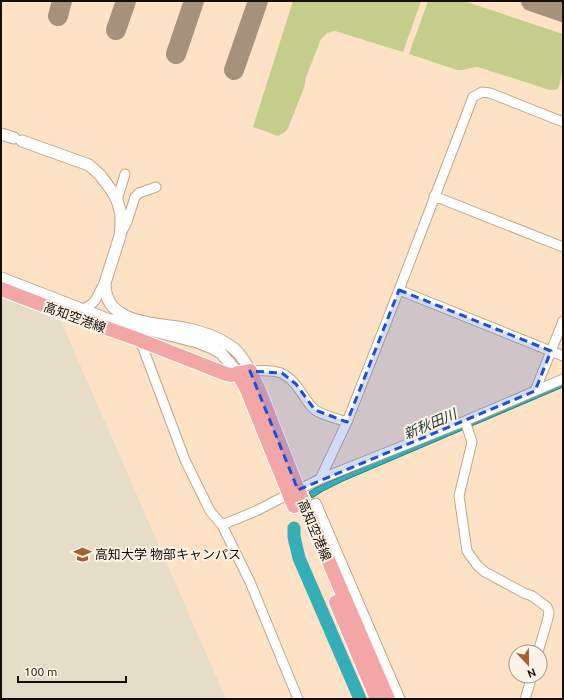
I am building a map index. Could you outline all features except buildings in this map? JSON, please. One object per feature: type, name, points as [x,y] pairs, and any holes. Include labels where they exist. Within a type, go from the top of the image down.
[{"type":"main road","name":"高知空港線","points":[[1,289],[137,339],[226,374],[231,375],[244,372],[244,384],[293,492],[377,699]]},
{"type":"main road","name":"高知空港線","points":[[293,492],[306,508],[388,699]]},
{"type":"street","points":[[320,479],[347,422],[400,290],[434,196],[473,97],[482,92],[490,94],[563,122]]},
{"type":"street","points":[[1,134],[89,165],[106,183],[117,200],[121,214],[120,236]]},
{"type":"street","points":[[117,200],[125,174]]},
{"type":"street","points":[[81,310],[94,304],[105,283],[120,236],[127,222],[135,198],[139,193],[156,187]]},
{"type":"street","points":[[434,196],[563,247]]},
{"type":"street","points":[[1,278],[107,319],[197,342],[221,353],[244,372],[271,370],[285,374],[296,384],[306,401],[315,410],[347,422]]},
{"type":"street","points":[[105,283],[105,289],[111,304],[122,314],[147,323],[201,332],[219,339],[229,344],[244,359],[244,372]]},
{"type":"street","points":[[400,290],[563,356]]},
{"type":"street","points":[[535,391],[563,321]]},
{"type":"street","points":[[137,339],[143,348],[185,460],[210,511],[222,525],[250,582],[298,699]]},
{"type":"street","points":[[222,525],[320,479],[466,424],[563,378]]},
{"type":"street","points":[[466,424],[472,442],[459,496],[467,551],[477,565],[486,572],[532,596],[547,607],[549,612],[548,618],[540,644]]},
{"type":"street","points":[[306,508],[316,503],[400,699]]},
{"type":"street","points":[[525,699],[530,684]]},
{"type":"highlighted area","points":[[399,290],[551,351],[535,391],[298,490],[250,371],[282,373],[296,384],[315,410],[347,422]]},
{"type":"shaded area","name":"高知大学 物部キャンパス","points":[[1,296],[60,319],[226,699],[1,699]]},
{"type":"green space","points":[[293,1],[421,1],[403,52],[335,31],[327,33],[321,39],[288,128],[285,132],[278,136],[253,127]]},
{"type":"green space","points":[[428,1],[464,1],[563,34],[562,70],[558,88],[555,90],[550,90],[478,67],[457,70],[409,54]]},
{"type":"water","points":[[563,380],[563,387],[343,481],[312,498],[309,492],[317,487]]},
{"type":"waterway","name":"新秋田川","points":[[294,528],[294,537],[299,558],[360,699]]},
{"type":"taxiway","points":[[58,16],[62,1]]},
{"type":"taxiway","points":[[116,30],[126,1]]},
{"type":"taxiway","points":[[176,54],[194,1]]},
{"type":"taxiway","points":[[234,70],[258,1]]},
{"type":"taxiway","points":[[531,1],[563,12]]},
{"type":"place","name":"高知大学 物部キャンパス","points":[[82,554]]}]
